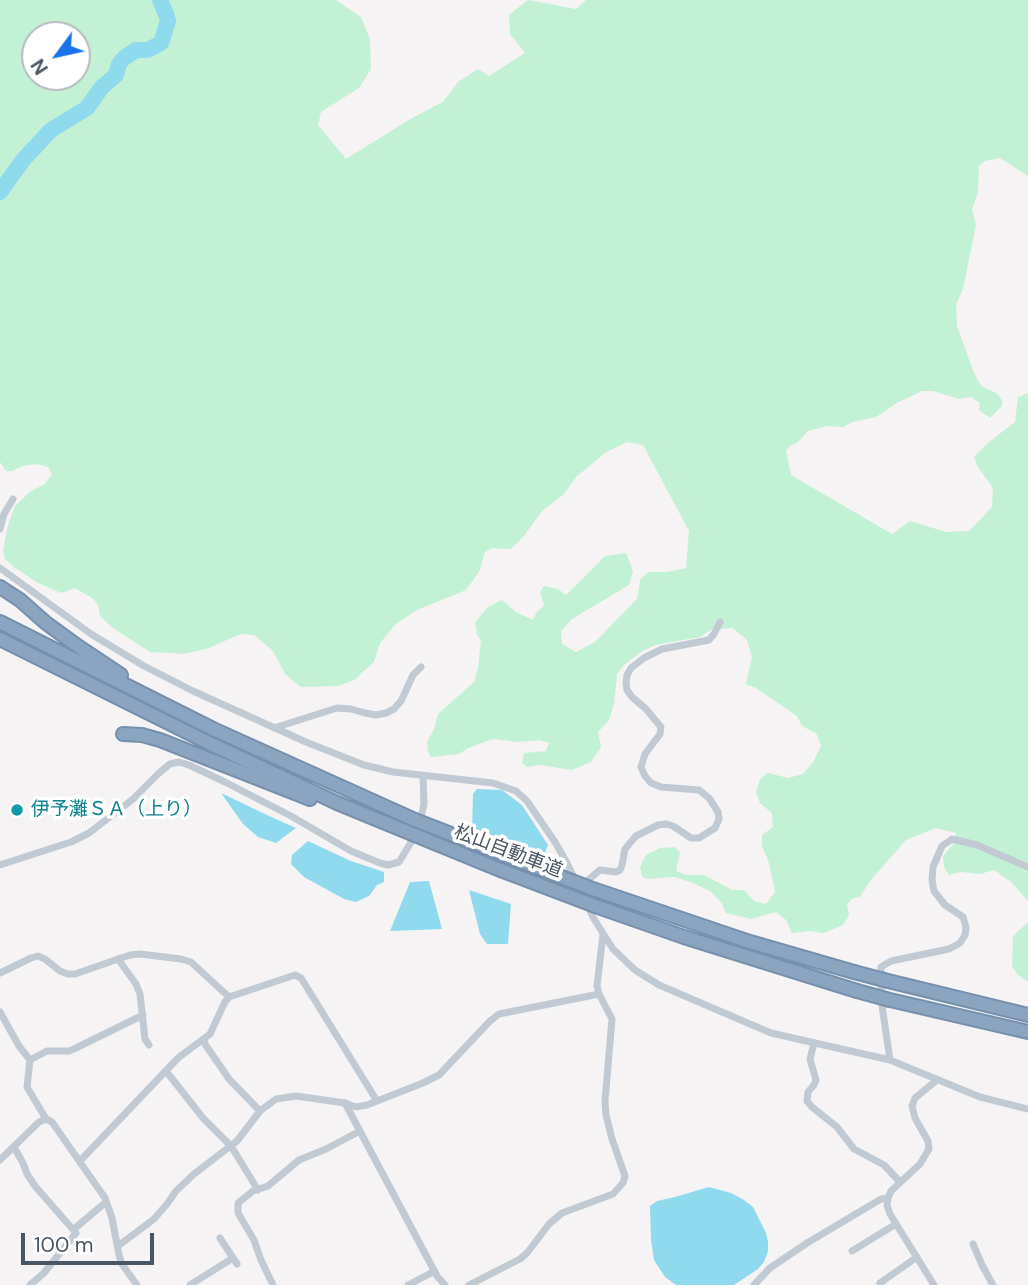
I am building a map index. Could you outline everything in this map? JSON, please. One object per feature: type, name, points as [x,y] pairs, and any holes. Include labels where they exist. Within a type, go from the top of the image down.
[{"type":"highway","points":[[0,587],[114,671],[290,765]]},
{"type":"highway","name":"松山自動車道","points":[[0,622],[290,765],[415,820],[584,888],[750,942],[854,972],[1028,1015]]},
{"type":"highway","name":"松山自動車道","points":[[0,639],[337,803],[503,871],[684,937],[857,991],[1028,1032]]},
{"type":"highway","points":[[123,734],[160,740],[311,799],[410,833]]},
{"type":"street","points":[[0,529],[13,499]]},
{"type":"street","points":[[0,568],[91,634],[144,666],[274,728],[364,765],[393,772],[493,783],[516,791],[527,801],[584,888],[603,934],[635,970],[659,985],[771,1032],[890,1060],[980,1097],[1028,1109]]},
{"type":"street","points":[[584,888],[600,870],[620,870],[629,843],[636,836],[658,825],[673,826],[691,838],[699,838],[715,828],[719,819],[718,812],[709,798],[699,790],[661,787],[650,783],[645,776],[641,767],[645,754],[660,734],[661,727],[627,690],[626,675],[644,658],[662,649],[709,640],[720,622]]},
{"type":"street","points":[[274,728],[337,708],[376,715],[386,713],[401,701],[413,675],[421,667]]},
{"type":"street","points":[[0,865],[71,842],[89,833],[170,764],[178,762],[225,782],[351,851],[388,866],[399,862],[418,830],[425,804],[423,776]]},
{"type":"street","points":[[890,1060],[881,999],[881,967],[891,961],[949,949],[960,943],[965,935],[966,926],[962,917],[939,900],[934,891],[933,867],[942,846],[952,839],[977,845],[1028,867]]},
{"type":"street","points":[[469,1285],[520,1259],[549,1224],[562,1213],[613,1194],[623,1183],[625,1175],[606,1115],[612,1019],[599,994],[597,975],[603,934]]},
{"type":"street","points":[[0,973],[38,956],[60,971],[75,974],[118,958],[140,954],[191,962],[229,997]]},
{"type":"street","points":[[118,958],[136,984],[140,995],[145,1039],[149,1045]]},
{"type":"street","points":[[80,1161],[166,1071],[210,1034],[229,997],[295,975],[301,978],[377,1101]]},
{"type":"street","points":[[118,1246],[154,1219],[176,1191],[231,1146],[260,1111],[276,1099],[296,1096],[356,1107],[377,1101],[439,1075],[499,1014],[599,994]]},
{"type":"street","points":[[0,1012],[30,1060],[27,1087],[46,1119],[80,1161],[106,1202],[122,1264],[135,1284]]},
{"type":"street","points":[[30,1060],[47,1051],[69,1051],[143,1015]]},
{"type":"street","points":[[204,1039],[205,1045],[229,1079],[260,1111]]},
{"type":"street","points":[[814,1043],[810,1059],[816,1080],[808,1093],[807,1101],[837,1127],[854,1149],[884,1165],[900,1182]]},
{"type":"street","points":[[166,1071],[203,1118],[231,1146],[258,1190]]},
{"type":"street","points":[[934,1285],[887,1205],[891,1191],[920,1164],[929,1149],[912,1106],[915,1098],[937,1080]]},
{"type":"street","points":[[345,1103],[445,1285]]},
{"type":"street","points":[[0,1160],[39,1122],[46,1119]]},
{"type":"street","points":[[273,1285],[254,1240],[238,1213],[238,1203],[253,1191],[268,1186],[299,1160],[360,1130]]},
{"type":"street","points":[[14,1147],[27,1174],[76,1233],[44,1273],[30,1285]]},
{"type":"street","points":[[754,1285],[770,1268],[807,1243],[881,1199],[888,1198]]},
{"type":"street","points":[[74,1229],[106,1202]]},
{"type":"street","points":[[852,1251],[896,1224]]},
{"type":"street","points":[[190,1285],[235,1261],[220,1238]]},
{"type":"street","points":[[974,1244],[993,1285]]},
{"type":"street","points":[[880,1283],[917,1257]]},
{"type":"street","points":[[408,1285],[435,1271]]},
{"type":"green space","points":[[0,0],[336,0],[361,17],[370,39],[371,69],[359,88],[321,112],[318,125],[346,159],[443,102],[458,82],[478,69],[489,76],[525,53],[510,34],[509,15],[528,0],[576,9],[586,0],[1028,0],[1028,176],[1000,158],[985,161],[979,166],[978,193],[972,209],[976,225],[963,289],[956,305],[957,326],[974,373],[981,386],[996,393],[1002,400],[1002,406],[990,418],[979,410],[980,403],[971,397],[959,399],[933,391],[922,391],[876,417],[852,422],[843,427],[827,426],[808,431],[786,451],[791,475],[892,534],[910,521],[946,532],[969,531],[992,507],[993,488],[974,457],[1015,422],[1018,397],[1028,393],[1028,901],[1011,882],[994,870],[980,874],[961,872],[949,875],[944,867],[943,856],[953,844],[956,833],[936,828],[906,840],[870,881],[860,897],[853,898],[847,904],[849,915],[843,925],[824,933],[792,933],[786,920],[776,912],[751,919],[726,913],[721,902],[710,891],[693,883],[675,877],[646,879],[642,876],[640,867],[646,855],[660,848],[674,847],[680,852],[676,871],[687,875],[704,875],[732,890],[744,890],[754,901],[766,904],[775,892],[769,863],[762,846],[762,835],[773,827],[772,813],[760,803],[756,792],[760,779],[768,773],[788,778],[803,774],[821,746],[817,734],[802,726],[797,716],[746,684],[752,657],[747,640],[733,628],[712,629],[700,637],[655,645],[624,665],[617,674],[614,704],[609,720],[598,732],[601,747],[591,762],[572,770],[540,765],[527,767],[522,763],[524,753],[546,751],[549,743],[540,740],[519,742],[493,739],[459,754],[431,757],[427,742],[438,714],[474,682],[481,640],[477,635],[475,622],[488,607],[502,600],[516,612],[533,620],[544,605],[540,592],[544,586],[558,589],[566,595],[605,556],[626,553],[633,571],[629,585],[572,619],[561,631],[562,644],[576,652],[595,642],[637,599],[640,580],[648,572],[686,568],[689,531],[643,445],[627,442],[605,453],[576,477],[564,494],[542,511],[511,549],[492,548],[485,552],[479,572],[466,590],[417,610],[396,624],[380,643],[374,662],[354,680],[338,686],[301,687],[285,674],[273,651],[254,635],[241,634],[206,649],[183,654],[150,652],[113,628],[100,616],[98,604],[92,598],[75,588],[61,593],[36,582],[5,559],[3,550],[15,506],[31,491],[45,484],[52,474],[48,467],[37,464],[6,471],[0,462]]},
{"type":"green space","points":[[1028,922],[1028,982],[1018,975],[1012,966],[1013,936]]},
{"type":"water","points":[[477,789],[502,790],[522,805],[548,845],[542,860],[472,832],[473,794]]},
{"type":"water","points":[[221,793],[296,828],[276,843],[258,837],[243,824]]},
{"type":"water","points":[[308,841],[351,861],[384,872],[384,882],[377,885],[369,896],[356,902],[344,899],[304,877],[291,864],[292,855]]},
{"type":"water","points":[[429,881],[442,929],[390,931],[410,882]]},
{"type":"water","points":[[469,890],[511,904],[508,944],[487,944],[480,934]]},
{"type":"water","points":[[709,1187],[731,1193],[753,1207],[766,1233],[768,1251],[758,1269],[734,1285],[676,1285],[665,1277],[654,1260],[650,1206],[657,1201]]},
{"type":"waterway","points":[[0,192],[23,160],[51,130],[87,108],[102,87],[116,75],[124,58],[136,50],[148,50],[161,43],[168,21],[160,0]]},
{"type":"place","name":"伊予灘ＳＡ（上り）","points":[[17,810]]}]
